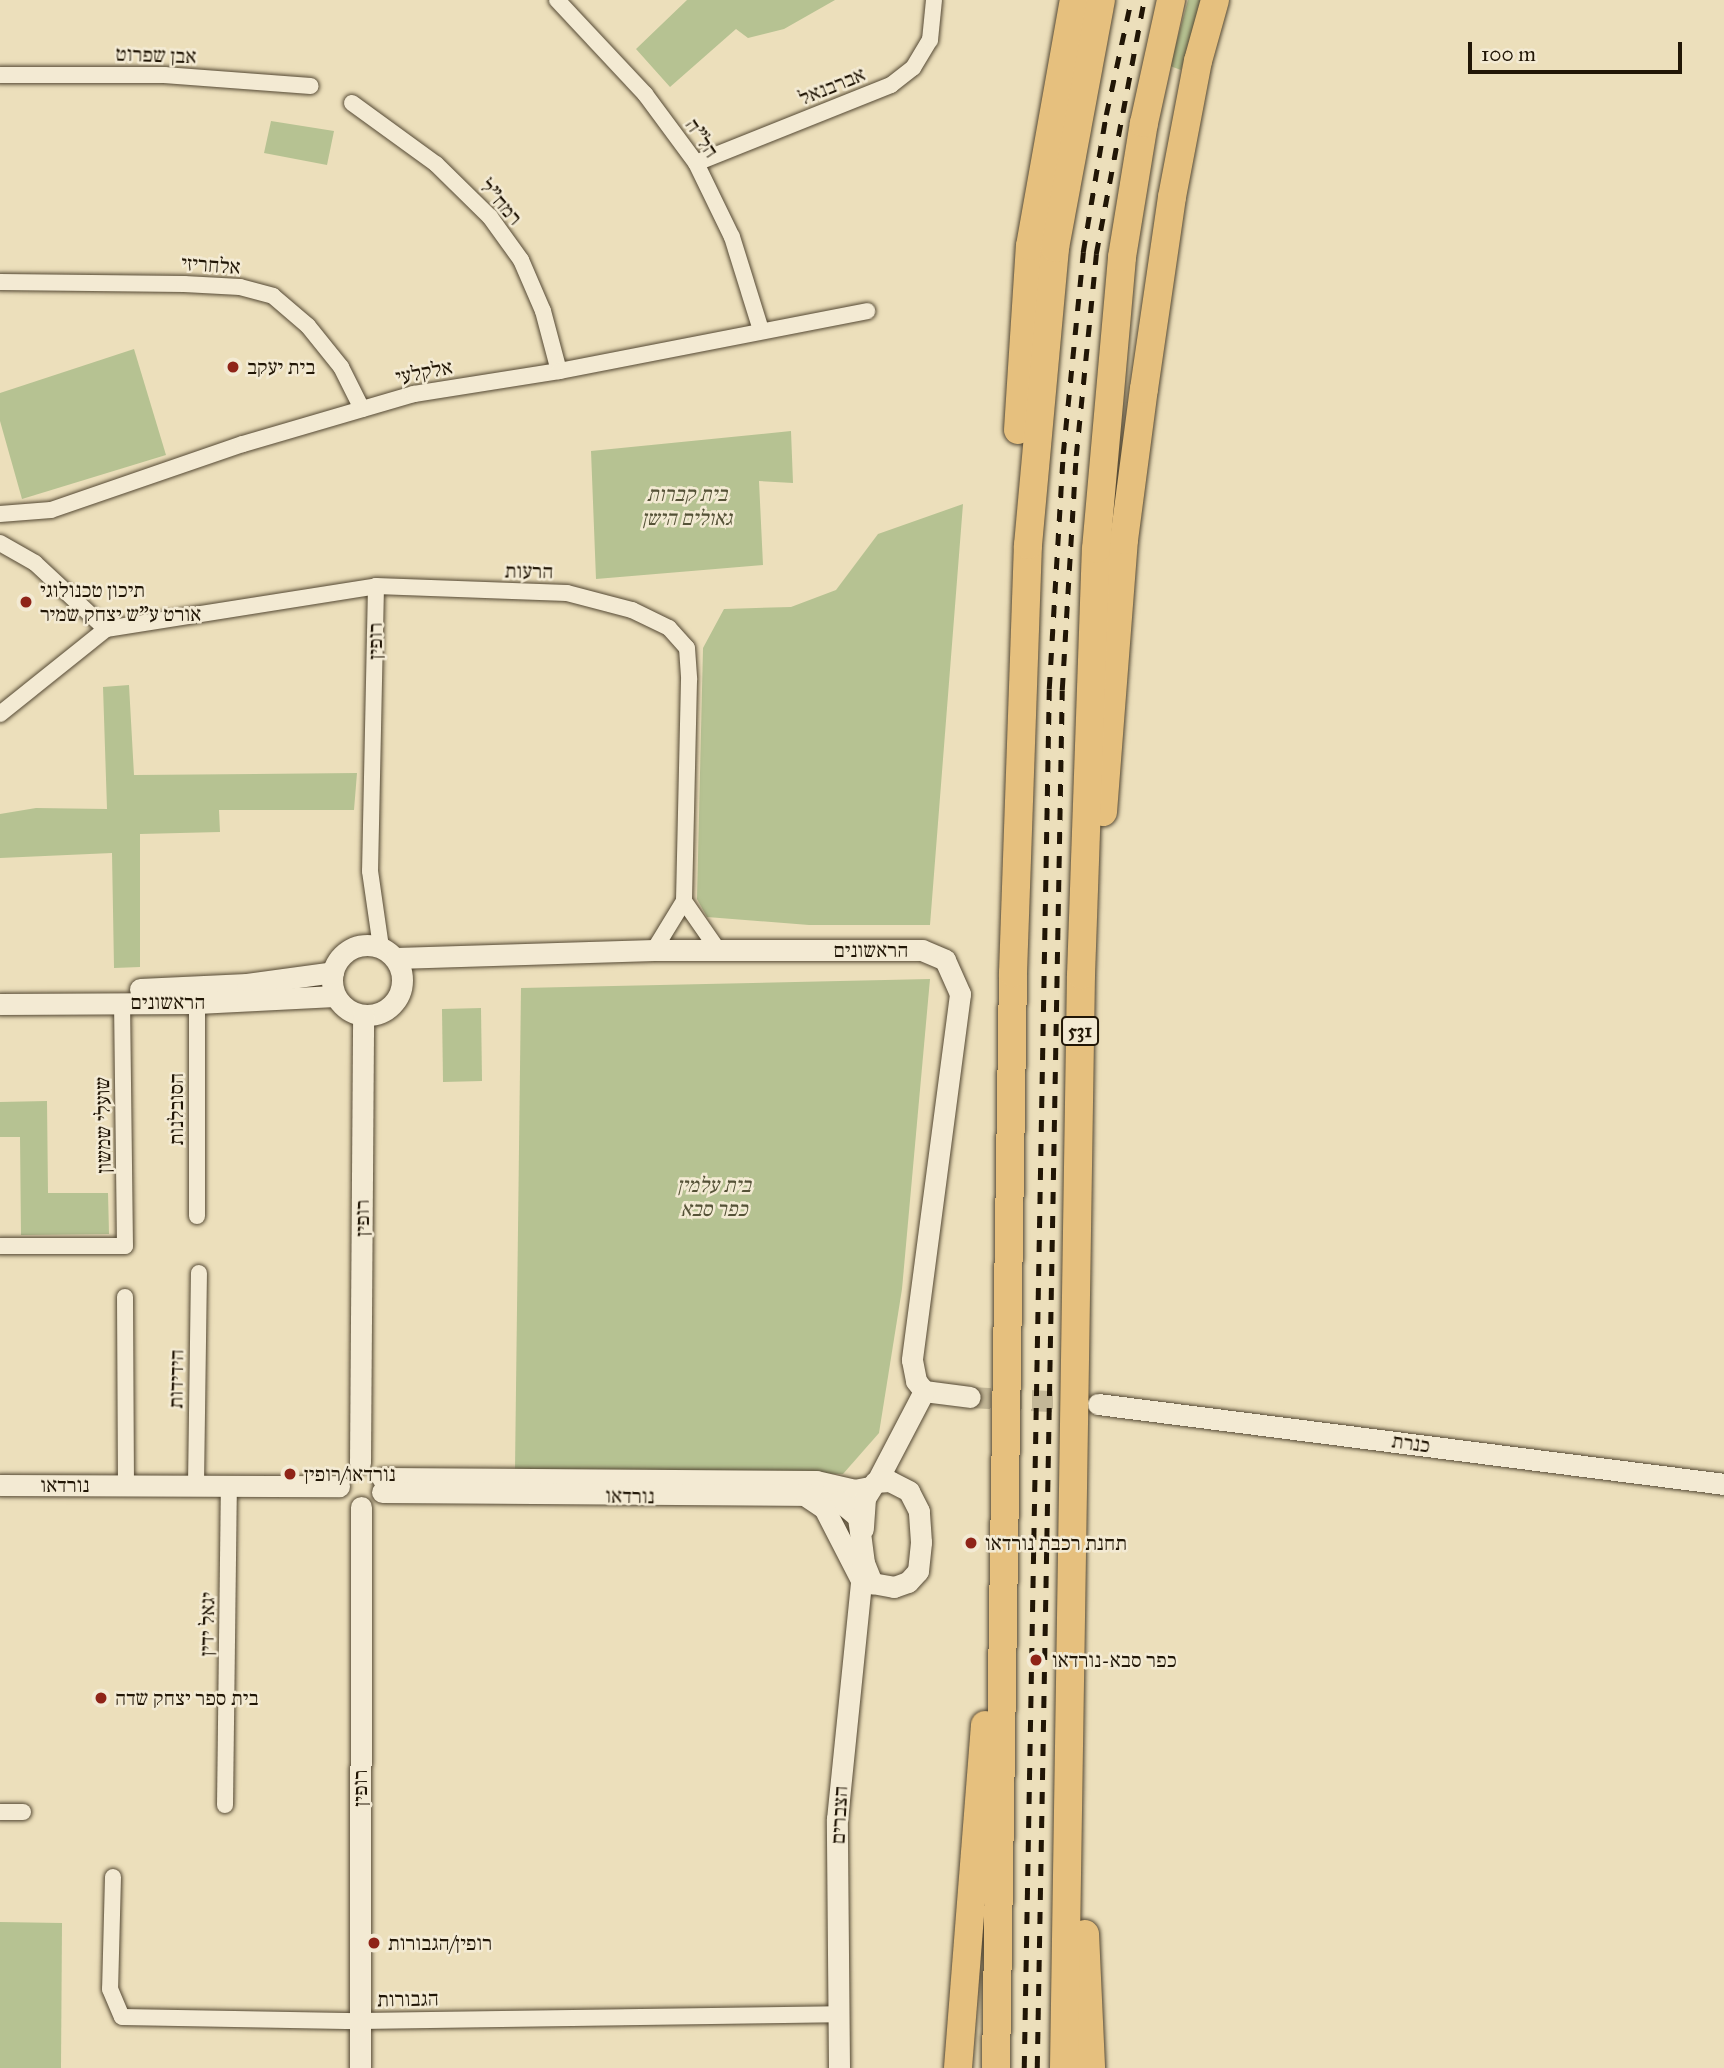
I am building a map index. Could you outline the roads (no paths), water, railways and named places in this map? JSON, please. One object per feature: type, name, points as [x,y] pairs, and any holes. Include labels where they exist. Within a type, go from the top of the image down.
[{"type":"highway","points":[[1013,973],[1013,532],[1021,355],[1046,139],[1074,0]]},
{"type":"highway","points":[[996,2068],[1013,973],[1021,688],[1040,384],[1066,168],[1101,0]]},
{"type":"highway","name":"531","points":[[1064,2068],[1079,1083],[1088,691],[1102,458],[1133,179],[1171,0]]},
{"type":"highway","points":[[1079,1083],[1124,540],[1172,197],[1198,61],[1215,0]]},
{"type":"highway","points":[[958,2068],[1005,1496]]},
{"type":"highway","points":[[1072,1562],[1091,2068]]},
{"type":"street","name":"הל\"ה","points":[[557,0],[645,94],[696,163],[732,237],[761,330]]},
{"type":"street","name":"אברבנאל","points":[[696,163],[891,85],[913,68],[930,40],[934,0]]},
{"type":"street","name":"אבן שפרוט","points":[[0,75],[164,75],[311,86]]},
{"type":"street","name":"רמח\"ל","points":[[352,103],[436,164],[490,217],[521,260],[543,311],[559,371]]},
{"type":"street","name":"אלחריזי","points":[[0,282],[212,285],[273,296],[307,326],[341,367],[362,409]]},
{"type":"street","name":"אלקלעי","points":[[0,514],[51,510],[414,394],[559,371],[867,311]]},
{"type":"street","points":[[0,543],[35,563],[106,629]]},
{"type":"street","name":"הרעות","points":[[0,714],[106,629],[376,586],[567,593],[632,610],[669,628],[687,648],[689,680],[684,901]]},
{"type":"street","name":"רופין","points":[[376,586],[370,870],[388,952]]},
{"type":"street","points":[[654,950],[684,901],[718,950]]},
{"type":"street","points":[[369,944],[388,952],[403,981],[395,1003],[375,1015],[352,1012],[335,996],[332,972],[346,951],[369,944]]},
{"type":"street","name":"הראשונים","points":[[388,952],[922,950],[945,960],[956,977],[961,993],[912,1360],[916,1381],[923,1391]]},
{"type":"street","name":"הראשונים","points":[[0,992],[247,984],[332,972]]},
{"type":"street","name":"הראשונים","points":[[0,1004],[197,1003],[335,996]]},
{"type":"street","name":"שועלי שמשון","points":[[0,1246],[125,1246],[122,1002]]},
{"type":"street","name":"הסובלנות","points":[[197,1003],[197,1216]]},
{"type":"street","name":"רופין","points":[[360,1463],[363,1015]]},
{"type":"street","name":"הידידות","points":[[196,1485],[199,1273]]},
{"type":"street","points":[[125,1297],[127,1485]]},
{"type":"street","points":[[874,1484],[923,1391],[970,1396]]},
{"type":"street","name":"כנרת","points":[[1098,1404],[1147,1406],[1724,1484]]},
{"type":"street","points":[[804,1494],[824,1508],[862,1573],[882,1587],[905,1584],[918,1571],[919,1511],[912,1495],[901,1486],[898,1441]]},
{"type":"street","points":[[360,1463],[373,1467],[382,1485],[374,1503],[361,1507],[344,1498],[339,1486],[348,1468],[360,1463]]},
{"type":"street","name":"נורדאו","points":[[382,1485],[816,1481],[854,1490],[874,1484],[901,1486]]},
{"type":"street","name":"הצברים","points":[[839,2068],[837,1847],[846,1706],[862,1573],[863,1528],[874,1484]]},
{"type":"street","name":"נורדאו","points":[[0,1485],[339,1486]]},
{"type":"street","name":"נורדאו","points":[[382,1485],[804,1494],[839,1501],[855,1513],[863,1528]]},
{"type":"street","name":"יגאל ידין","points":[[225,1805],[229,1486]]},
{"type":"street","name":"רופין","points":[[360,2068],[361,1507]]},
{"type":"street","points":[[0,1812],[23,1812]]},
{"type":"street","name":"הגבורות","points":[[113,1877],[110,1989],[122,2017],[360,2021],[837,2014]]},
{"type":"tunnel","points":[[970,1397],[1087,1403]]},
{"type":"railway","points":[[1024,2068],[1049,689],[1063,454],[1083,252],[1106,115],[1131,0]]},
{"type":"railway","points":[[1037,2068],[1062,690],[1076,456],[1096,254],[1144,0]]},
{"type":"place","name":"בית יעקב","points":[[233,367]]},
{"type":"place","name":"תיכון טכנולוגי אורט ע\"ש יצחק שמיר","points":[[26,602]]},
{"type":"place","name":"נורדאו/רופין","points":[[290,1474]]},
{"type":"place","name":"תחנת רכבת נורדאו","points":[[971,1543]]},
{"type":"place","name":"כפר סבא-נורדאו","points":[[1036,1660]]},
{"type":"place","name":"בית ספר יצחק שדה","points":[[101,1698]]},
{"type":"place","name":"רופין/הגבורות","points":[[374,1943]]},
{"type":"park label","name":"בית קברות גאולים הישן","points":[[687,506]]},
{"type":"park label","name":"בית עלמין כפר סבא","points":[[714,1197]]}]
